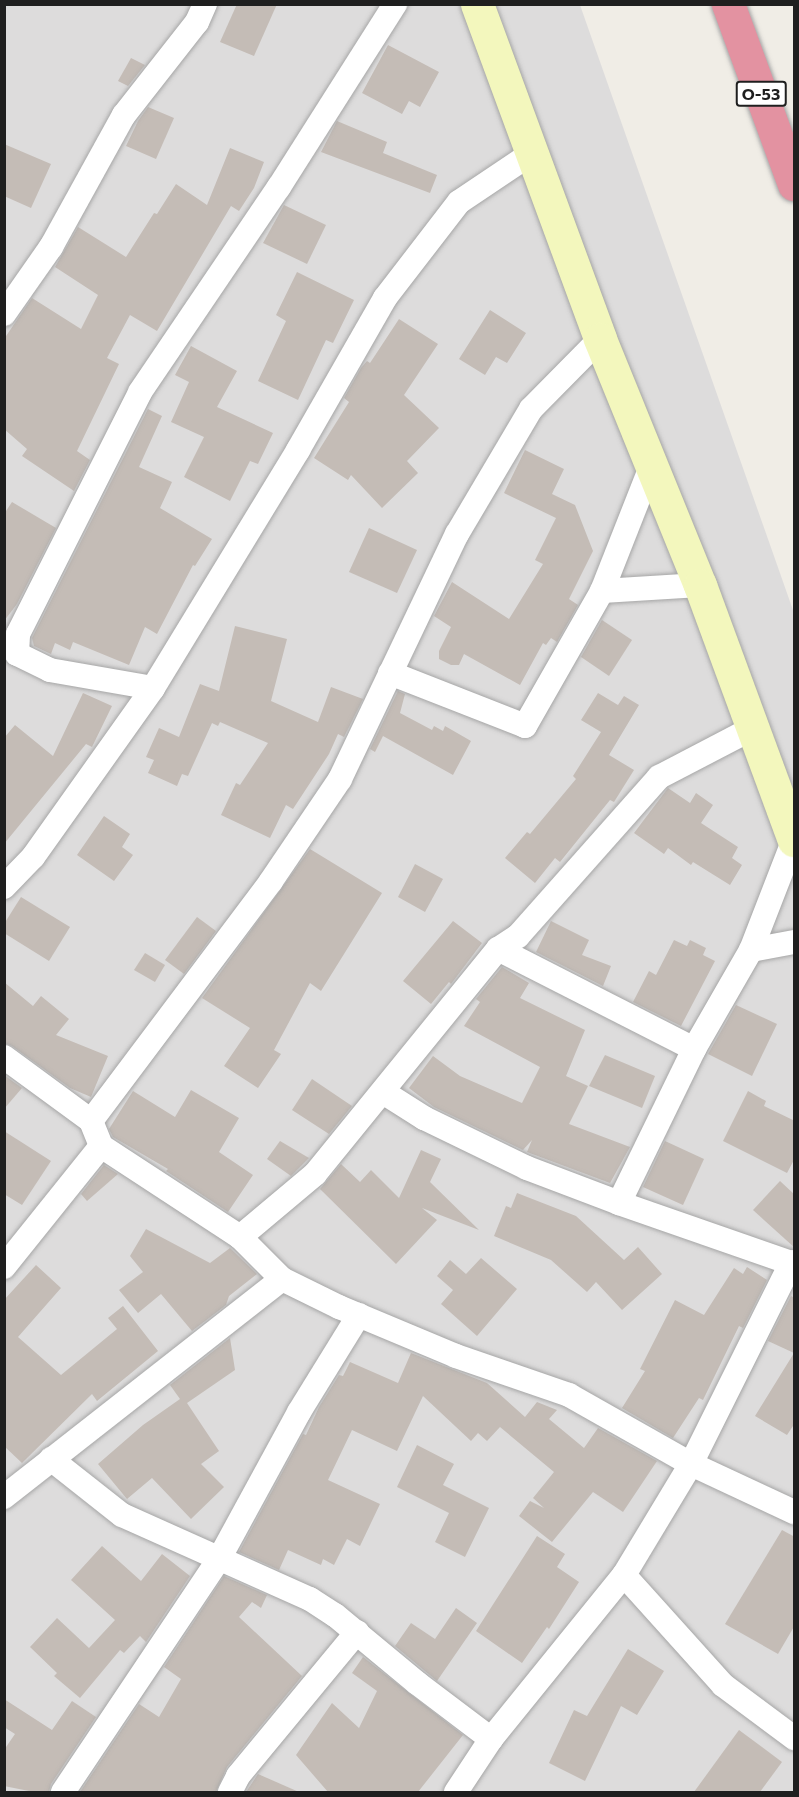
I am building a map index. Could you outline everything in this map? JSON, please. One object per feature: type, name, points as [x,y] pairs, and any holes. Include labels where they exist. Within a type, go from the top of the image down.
[{"type":"highway","name":"O-53","points":[[728,4],[795,184]]},
{"type":"street","points":[[4,314],[51,247],[124,115],[197,22],[205,4]]},
{"type":"street","points":[[153,688],[50,670],[17,654],[18,634],[140,392],[279,187],[395,4]]},
{"type":"street","points":[[477,4],[600,339],[700,585],[794,839],[751,950],[694,1049],[619,1203]]},
{"type":"street","points":[[4,887],[33,857],[153,688],[298,450],[385,297],[459,202],[532,153]]},
{"type":"street","points":[[91,1121],[271,881],[340,779],[457,534],[531,409],[600,339]]},
{"type":"street","points":[[390,673],[525,726],[602,591],[652,464]]},
{"type":"street","points":[[602,591],[700,585]]},
{"type":"street","points":[[240,1237],[315,1174],[498,950],[518,936],[659,777],[753,728]]},
{"type":"street","points":[[751,950],[795,942]]},
{"type":"street","points":[[498,950],[694,1049]]},
{"type":"street","points":[[4,1057],[91,1121],[101,1146],[240,1237],[282,1279],[359,1316],[456,1356],[569,1395],[692,1464],[795,1512]]},
{"type":"street","points":[[383,1092],[424,1118],[527,1168],[619,1203],[793,1262],[692,1464],[624,1575],[491,1739],[456,1792]]},
{"type":"street","points":[[4,1267],[101,1146]]},
{"type":"street","points":[[4,1497],[282,1279]]},
{"type":"street","points":[[63,1792],[127,1700],[219,1559],[299,1412],[359,1316]]},
{"type":"street","points":[[51,1459],[122,1515],[310,1599],[357,1632],[417,1683],[491,1739]]},
{"type":"street","points":[[624,1575],[723,1685],[795,1738]]},
{"type":"street","points":[[230,1792],[238,1776],[357,1632]]},
{"type":"shaded area","points":[[5,5],[580,5],[794,613],[794,1792],[5,1792]]},
{"type":"building","points":[[237,4],[277,4],[254,56],[220,42]]},
{"type":"building","points":[[388,45],[439,72],[420,107],[409,101],[402,114],[362,93]]},
{"type":"building","points":[[131,58],[145,65],[128,86],[118,81]]},
{"type":"building","points":[[148,107],[174,118],[156,159],[126,146],[138,121]]},
{"type":"building","points":[[337,121],[387,142],[383,153],[437,175],[430,193],[321,152]]},
{"type":"building","points":[[4,144],[51,164],[31,208],[4,196]]},
{"type":"building","points":[[230,148],[264,162],[254,188],[239,211],[231,206],[157,331],[130,315],[107,358],[119,364],[77,451],[90,460],[74,491],[22,456],[27,449],[4,429],[4,339],[32,298],[81,329],[98,295],[55,267],[78,227],[126,257],[176,184],[207,205]]},
{"type":"building","points":[[284,205],[326,225],[307,264],[263,243]]},
{"type":"building","points":[[297,272],[354,300],[333,343],[326,340],[298,400],[258,381],[286,321],[276,315]]},
{"type":"building","points":[[490,310],[526,333],[507,363],[496,357],[485,375],[459,359]]},
{"type":"building","points":[[399,319],[438,344],[404,395],[439,428],[407,461],[418,473],[382,508],[351,475],[348,480],[314,458],[349,402],[344,398],[361,368],[367,361],[370,363]]},
{"type":"building","points":[[191,346],[237,371],[217,407],[273,433],[258,464],[250,461],[230,501],[184,477],[204,437],[171,422],[189,382],[175,375]]},
{"type":"building","points":[[148,409],[162,416],[139,467],[172,482],[160,508],[212,539],[195,566],[193,565],[157,634],[145,627],[129,665],[73,642],[70,650],[55,643],[51,654],[34,646],[32,638]]},
{"type":"building","points":[[525,450],[564,469],[552,494],[575,505],[593,551],[569,599],[578,605],[557,642],[551,638],[546,645],[543,643],[520,685],[464,654],[459,665],[451,665],[439,659],[439,651],[451,627],[434,616],[452,582],[509,619],[543,564],[535,560],[556,518],[504,493]]},
{"type":"building","points":[[12,502],[56,528],[17,604],[4,621],[4,514]]},
{"type":"building","points":[[369,528],[417,550],[397,593],[349,572]]},
{"type":"building","points":[[602,620],[632,640],[609,676],[581,657]]},
{"type":"building","points":[[235,626],[287,639],[271,701],[318,722],[331,687],[363,699],[344,737],[338,734],[329,754],[293,809],[286,805],[270,838],[221,815],[236,783],[240,785],[268,743],[220,722],[218,726],[212,723],[188,776],[182,774],[177,786],[148,773],[154,760],[146,757],[159,728],[179,737],[200,684],[219,691]]},
{"type":"building","points":[[398,691],[405,694],[400,713],[432,730],[434,726],[443,731],[445,726],[471,741],[453,775],[383,736],[375,752],[370,749]]},
{"type":"building","points":[[83,693],[112,706],[92,747],[86,744],[4,844],[4,738],[15,725],[53,756]]},
{"type":"building","points":[[598,693],[618,705],[624,696],[639,705],[609,755],[634,770],[614,802],[610,800],[560,862],[555,858],[535,883],[505,858],[527,832],[530,834],[576,779],[573,776],[601,732],[581,720]]},
{"type":"building","points":[[668,788],[690,803],[696,793],[713,805],[701,823],[738,847],[732,858],[742,865],[730,885],[693,862],[691,865],[668,848],[664,854],[634,833]]},
{"type":"building","points":[[104,816],[130,834],[122,847],[133,855],[114,881],[77,855]]},
{"type":"building","points":[[310,849],[382,893],[321,991],[310,983],[274,1050],[281,1054],[258,1088],[224,1066],[250,1028],[202,998]]},
{"type":"building","points":[[415,864],[443,879],[425,912],[398,897]]},
{"type":"building","points":[[21,897],[70,927],[49,961],[4,933],[4,924]]},
{"type":"building","points":[[197,917],[216,931],[184,974],[165,960]]},
{"type":"building","points":[[453,921],[482,943],[451,984],[449,982],[431,1004],[403,981]]},
{"type":"building","points":[[551,921],[589,940],[582,955],[611,966],[603,986],[536,952]]},
{"type":"building","points":[[674,940],[687,946],[690,940],[706,948],[703,955],[715,961],[681,1026],[633,1002],[649,971],[656,975]]},
{"type":"building","points":[[145,953],[165,965],[155,982],[134,970]]},
{"type":"building","points":[[502,967],[529,983],[520,998],[585,1030],[566,1076],[588,1086],[569,1124],[630,1147],[610,1183],[527,1152],[532,1140],[523,1150],[434,1107],[409,1088],[433,1056],[460,1076],[522,1103],[540,1067],[464,1026],[480,1002],[476,999]]},
{"type":"building","points":[[4,982],[33,1006],[41,996],[69,1019],[56,1035],[108,1056],[91,1097],[70,1088],[12,1046],[4,1043]]},
{"type":"building","points":[[736,1005],[777,1024],[752,1076],[708,1054]]},
{"type":"building","points":[[605,1055],[655,1076],[642,1108],[589,1086]]},
{"type":"building","points":[[4,1075],[22,1088],[4,1109]]},
{"type":"building","points":[[312,1079],[352,1106],[329,1134],[292,1110]]},
{"type":"building","points":[[191,1090],[239,1118],[219,1152],[253,1175],[228,1212],[166,1171],[168,1169],[113,1137],[109,1129],[133,1091],[175,1117]]},
{"type":"building","points":[[748,1091],[766,1101],[764,1106],[795,1121],[795,1158],[787,1173],[723,1141]]},
{"type":"building","points":[[4,1131],[51,1161],[22,1205],[4,1194]]},
{"type":"building","points":[[280,1141],[309,1158],[291,1176],[267,1159]]},
{"type":"building","points":[[665,1141],[704,1159],[683,1205],[643,1187]]},
{"type":"building","points":[[421,1150],[441,1159],[430,1182],[479,1230],[422,1208],[437,1220],[396,1264],[320,1189],[341,1164],[360,1182],[371,1170],[399,1198]]},
{"type":"building","points":[[104,1165],[118,1174],[87,1201],[81,1194]]},
{"type":"building","points":[[780,1181],[795,1195],[795,1248],[753,1210]]},
{"type":"building","points":[[517,1193],[576,1216],[624,1260],[638,1247],[662,1274],[622,1310],[596,1282],[587,1292],[551,1260],[494,1236],[506,1206],[511,1208]]},
{"type":"building","points":[[146,1229],[210,1263],[230,1248],[257,1274],[229,1296],[226,1305],[192,1331],[161,1294],[138,1313],[119,1290],[143,1272],[130,1256]]},
{"type":"building","points":[[481,1258],[517,1289],[477,1336],[441,1304],[453,1290],[437,1276],[450,1260],[466,1274]]},
{"type":"building","points":[[36,1265],[61,1288],[18,1337],[61,1375],[117,1329],[108,1318],[123,1306],[158,1351],[97,1401],[92,1394],[22,1463],[4,1446],[4,1300]]},
{"type":"building","points":[[747,1267],[767,1280],[743,1328],[739,1326],[703,1400],[699,1398],[673,1438],[622,1408],[645,1371],[640,1369],[675,1300],[704,1315],[734,1268],[743,1274]]},
{"type":"building","points":[[791,1296],[795,1298],[795,1423],[787,1435],[755,1416],[794,1353],[768,1341]]},
{"type":"building","points":[[230,1338],[235,1370],[187,1403],[219,1451],[201,1464],[224,1487],[191,1519],[152,1478],[127,1499],[98,1464],[143,1425],[180,1399],[170,1385]]},
{"type":"building","points":[[411,1353],[487,1383],[525,1417],[537,1402],[557,1410],[549,1419],[584,1448],[598,1428],[657,1461],[623,1512],[593,1492],[552,1542],[519,1516],[530,1501],[544,1508],[533,1498],[554,1472],[500,1427],[487,1441],[478,1433],[471,1441],[423,1396],[397,1451],[352,1430],[328,1480],[380,1504],[360,1546],[347,1539],[334,1565],[323,1559],[321,1565],[288,1550],[279,1570],[239,1552],[303,1434],[306,1435],[319,1407],[339,1375],[343,1376],[350,1362],[398,1383]]},
{"type":"building","points":[[417,1445],[454,1464],[443,1485],[489,1508],[465,1557],[435,1542],[449,1513],[397,1487]]},
{"type":"building","points":[[782,1530],[795,1537],[795,1625],[778,1654],[725,1624]]},
{"type":"building","points":[[537,1536],[565,1554],[557,1567],[579,1582],[549,1629],[547,1627],[522,1663],[476,1631]]},
{"type":"building","points":[[102,1546],[141,1581],[162,1554],[190,1576],[146,1642],[140,1636],[124,1653],[120,1650],[80,1698],[54,1676],[57,1673],[30,1647],[57,1618],[89,1648],[115,1620],[71,1580]]},
{"type":"building","points":[[224,1576],[267,1595],[261,1608],[252,1602],[239,1617],[302,1676],[227,1767],[216,1792],[80,1792],[139,1704],[159,1717],[181,1679],[164,1667]]},
{"type":"building","points":[[456,1608],[477,1623],[437,1681],[395,1646],[411,1623],[435,1639]]},
{"type":"building","points":[[628,1649],[664,1671],[637,1715],[621,1706],[585,1781],[549,1763],[574,1710],[587,1716]]},
{"type":"building","points":[[363,1657],[463,1735],[418,1792],[328,1792],[296,1755],[332,1703],[359,1728],[377,1691],[352,1673]]},
{"type":"building","points":[[4,1699],[52,1730],[72,1701],[96,1717],[51,1784],[49,1792],[34,1792],[4,1786],[4,1750],[15,1734],[4,1727]]},
{"type":"building","points":[[739,1730],[782,1762],[760,1792],[694,1792]]},
{"type":"building","points":[[258,1774],[299,1792],[246,1792]]}]
